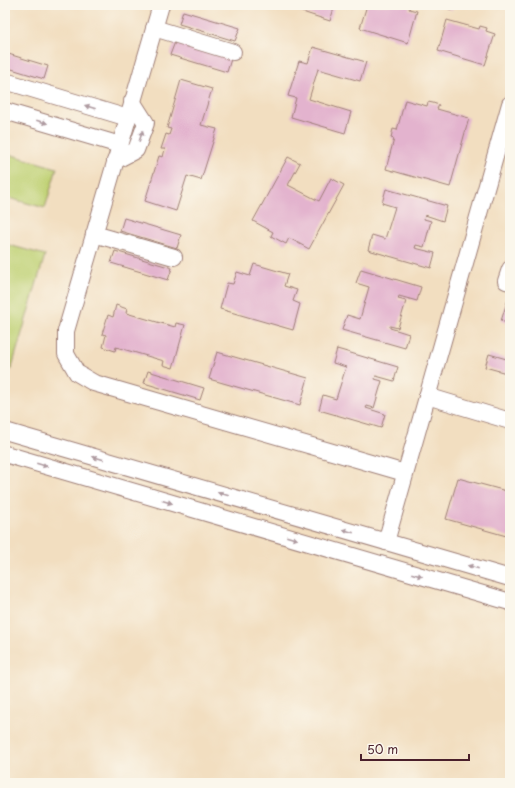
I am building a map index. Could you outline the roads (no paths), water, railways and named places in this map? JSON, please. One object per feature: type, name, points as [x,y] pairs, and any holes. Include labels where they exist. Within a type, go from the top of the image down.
[{"type":"street","points":[[161,5],[66,331],[66,354],[77,372],[94,383],[405,473]]},
{"type":"street","points":[[154,28],[233,52]]},
{"type":"street","points":[[5,81],[128,118]]},
{"type":"street","points":[[115,161],[136,150],[146,123],[132,101]]},
{"type":"street","points":[[386,542],[510,104]]},
{"type":"street","points":[[5,111],[120,145]]},
{"type":"street","points":[[94,234],[174,258]]},
{"type":"street","points":[[510,269],[506,281],[510,282]]},
{"type":"street","points":[[427,396],[510,421]]},
{"type":"street","points":[[5,430],[510,578]]},
{"type":"street","points":[[5,454],[510,602]]}]
